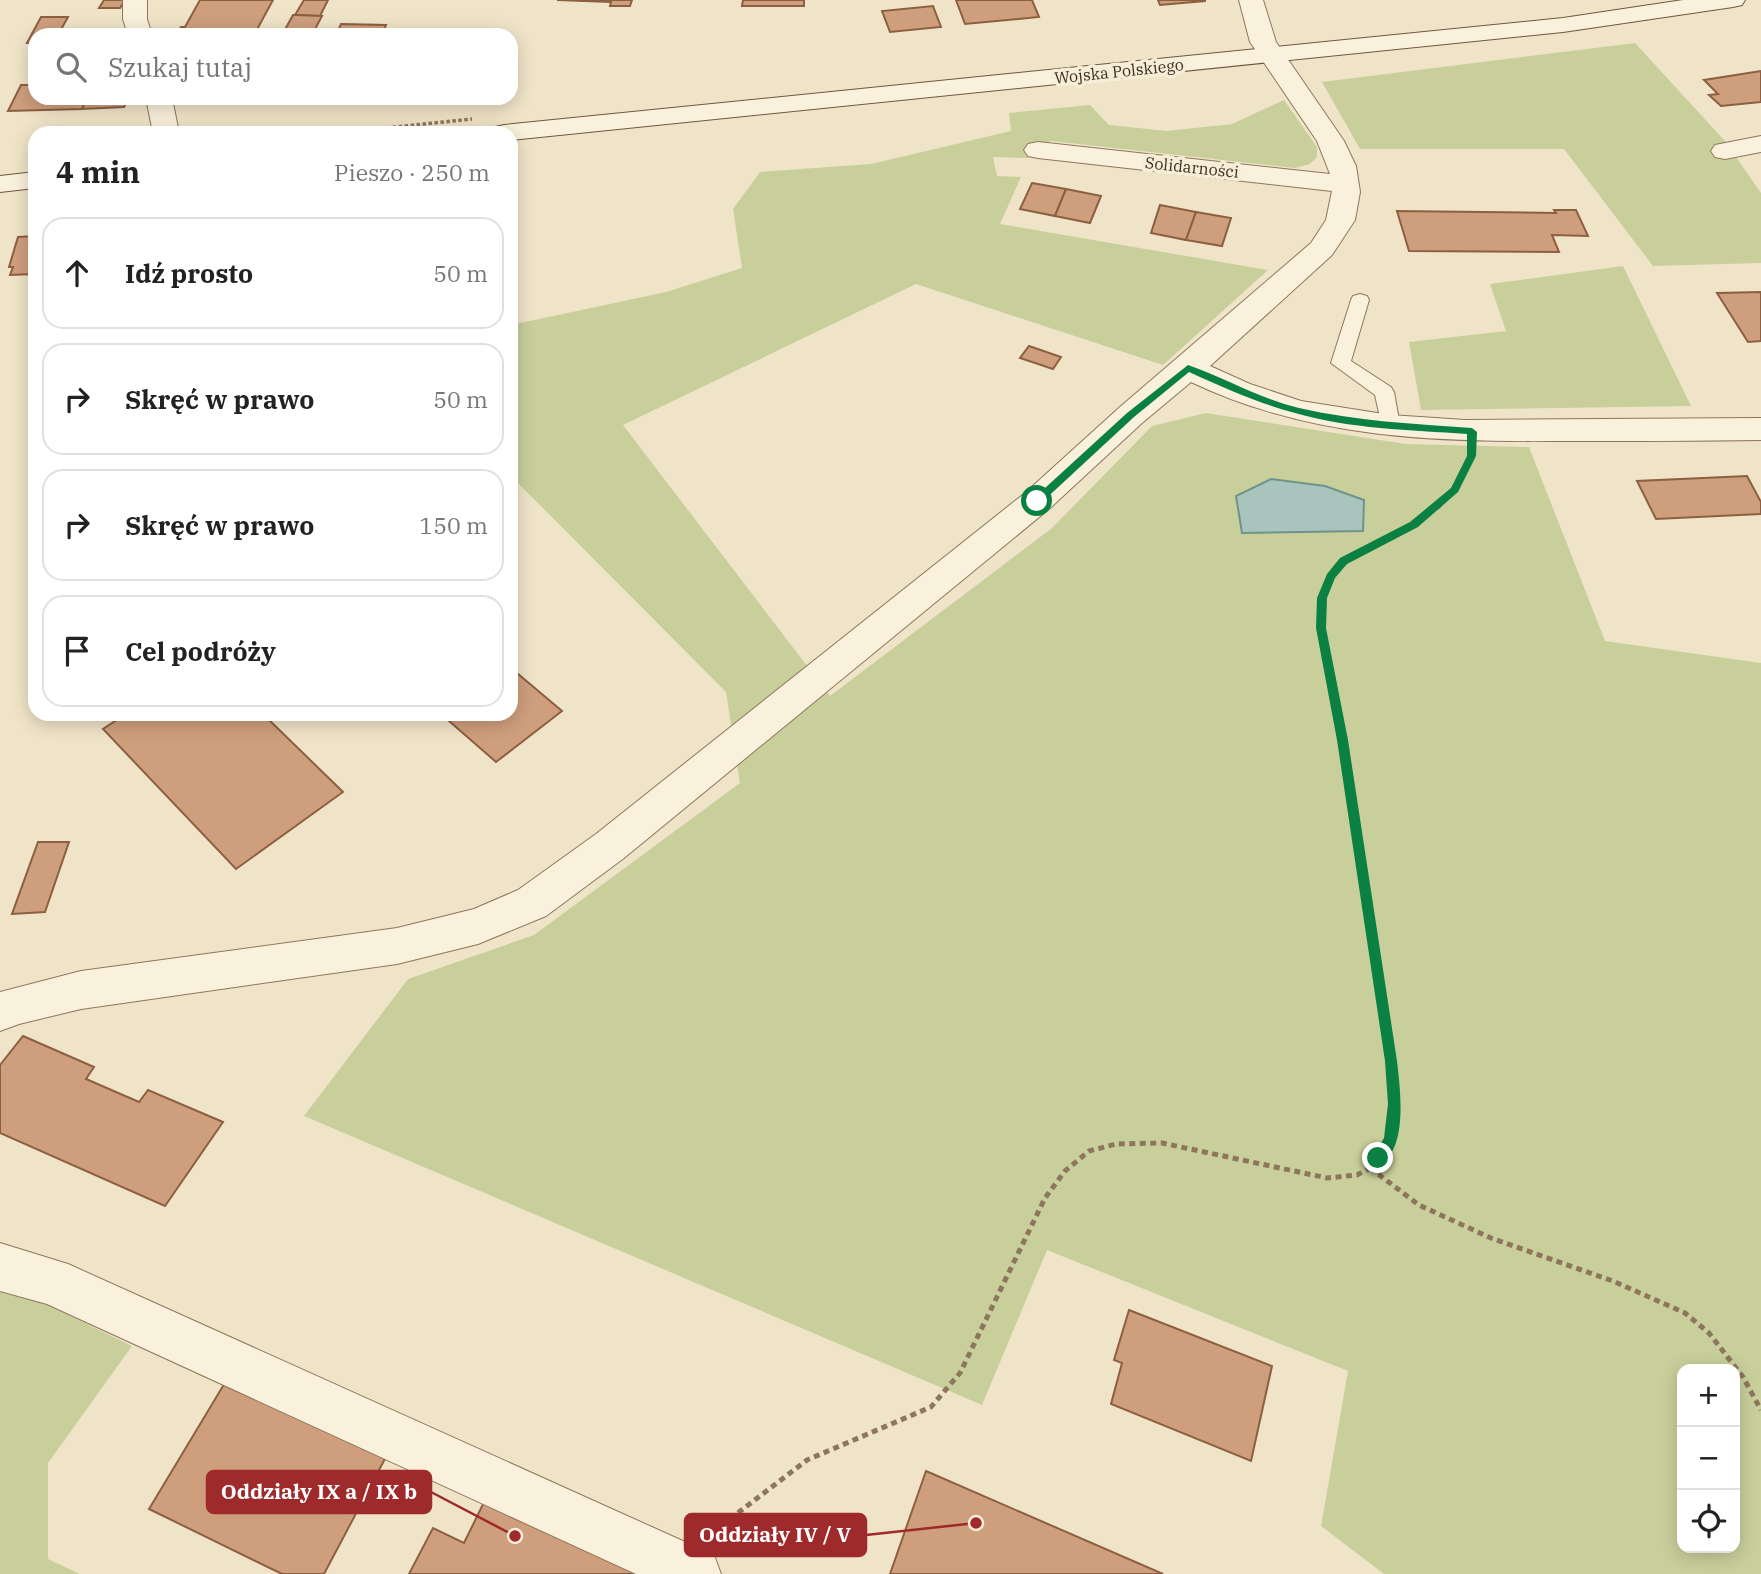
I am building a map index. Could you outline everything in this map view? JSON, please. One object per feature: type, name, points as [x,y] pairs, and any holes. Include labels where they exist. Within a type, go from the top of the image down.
[{"type":"street","points":[[135,0],[138,28]]},
{"type":"street","points":[[0,1012],[13,1006],[81,990],[397,946],[478,926],[532,903],[610,846],[1005,527],[1322,249],[1342,221],[1346,209],[1346,184],[1342,165],[1333,144],[1262,40],[1251,0]]},
{"type":"street","name":"Wojska Polskiego","points":[[518,132],[1563,25],[1734,0]]},
{"type":"street","points":[[160,105],[165,126]]},
{"type":"street","points":[[1725,151],[1761,144]]},
{"type":"street","name":"Solidarności","points":[[1038,150],[1346,184]]},
{"type":"street","points":[[0,184],[28,181]]},
{"type":"street","points":[[1188,368],[1239,392],[1298,411],[1390,426],[1472,432],[1761,429]]},
{"type":"street","points":[[0,1267],[63,1287],[685,1570]]},
{"type":"lane","points":[[1360,300],[1341,363],[1384,392],[1390,426]]},
{"type":"path","points":[[685,1570],[737,1511],[807,1460],[931,1408],[960,1373],[1045,1198],[1065,1171],[1089,1151],[1116,1144],[1162,1143],[1327,1178],[1357,1175],[1370,1168],[1391,1140],[1395,1104],[1391,1061],[1343,740],[1321,628],[1322,598],[1331,576],[1343,561],[1414,524],[1455,490],[1472,456],[1472,432]]},
{"type":"path","points":[[1370,1168],[1419,1206],[1491,1238],[1613,1281],[1685,1313],[1709,1333],[1743,1377],[1761,1410]]},
{"type":"green space","points":[[1635,43],[1725,141],[1761,193],[1761,263],[1653,266],[1564,149],[1360,149],[1322,82]]},
{"type":"green space","points":[[1284,100],[1317,147],[1317,157],[1310,164],[1295,168],[1051,141],[1028,158],[993,157],[997,176],[1021,177],[1000,224],[1268,270],[1163,365],[916,284],[623,425],[830,696],[1052,528],[1152,426],[1206,413],[1406,444],[1529,447],[1605,641],[1761,663],[1761,1574],[1384,1574],[1321,1526],[1348,1371],[1047,1250],[982,1405],[304,1116],[408,979],[534,935],[740,783],[726,692],[518,483],[518,324],[666,292],[742,268],[733,209],[760,172],[871,164],[1011,131],[1009,113],[1090,105],[1109,125],[1167,131],[1232,124]]},
{"type":"green space","points":[[1623,266],[1691,406],[1421,410],[1409,342],[1506,331],[1490,284]]},
{"type":"green space","points":[[0,1289],[36,1299],[132,1346],[48,1463],[48,1559],[80,1574],[0,1574]]},
{"type":"water","points":[[1271,479],[1325,486],[1364,500],[1363,531],[1242,533],[1236,496]]},
{"type":"building","points":[[104,0],[125,0],[120,8],[99,8]]},
{"type":"building","points":[[200,0],[273,0],[258,28],[180,28],[185,27]]},
{"type":"building","points":[[304,0],[328,0],[320,16],[295,15]]},
{"type":"building","points":[[557,0],[632,0],[630,6],[610,6],[611,2]]},
{"type":"building","points":[[743,0],[804,0],[804,6],[742,6]]},
{"type":"building","points":[[956,0],[1032,0],[1039,17],[965,24]]},
{"type":"building","points":[[1158,0],[1205,0],[1205,1],[1160,5]]},
{"type":"building","points":[[933,6],[941,27],[890,32],[882,11]]},
{"type":"building","points":[[293,15],[322,16],[316,28],[286,28]]},
{"type":"building","points":[[41,17],[68,17],[62,28],[35,28]]},
{"type":"building","points":[[341,24],[386,25],[385,28],[339,28]]},
{"type":"building","points":[[1761,71],[1761,102],[1721,106],[1709,95],[1718,94],[1704,80]]},
{"type":"building","points":[[21,85],[28,85],[28,105],[84,105],[82,109],[8,111]]},
{"type":"building","points":[[84,105],[125,105],[124,107],[82,109]]},
{"type":"building","points":[[1032,183],[1066,189],[1055,216],[1020,209]]},
{"type":"building","points":[[1066,189],[1101,196],[1090,223],[1055,216]]},
{"type":"building","points":[[1160,205],[1196,212],[1186,240],[1151,233]]},
{"type":"building","points":[[1554,210],[1576,210],[1588,236],[1552,235],[1559,252],[1409,251],[1397,211],[1556,213]]},
{"type":"building","points":[[1196,212],[1231,218],[1222,246],[1186,240]]},
{"type":"building","points":[[28,236],[28,274],[10,275],[13,267],[9,267],[18,237]]},
{"type":"building","points":[[1761,292],[1761,341],[1748,342],[1717,293]]},
{"type":"building","points":[[1029,346],[1061,357],[1053,369],[1020,358]]},
{"type":"building","points":[[1747,476],[1761,502],[1761,514],[1656,519],[1637,481]]},
{"type":"building","points":[[518,674],[562,711],[496,762],[449,721],[518,721]]},
{"type":"building","points":[[115,721],[270,721],[343,792],[236,869],[103,729]]},
{"type":"building","points":[[38,842],[69,842],[45,912],[12,914]]},
{"type":"building","points":[[23,1036],[94,1067],[86,1079],[139,1102],[148,1090],[223,1122],[165,1206],[0,1133],[0,1065]]},
{"type":"building","points":[[1129,1310],[1272,1366],[1251,1461],[1111,1404],[1122,1363],[1114,1360]]},
{"type":"building","points":[[226,1381],[387,1455],[324,1574],[282,1574],[149,1509]]},
{"type":"building","points":[[926,1471],[1163,1574],[890,1574]]},
{"type":"building","points":[[485,1500],[644,1574],[409,1574],[433,1528],[464,1543]]},
{"type":"place","name":"Oddziały IV / V","points":[[976,1523]]},
{"type":"place","name":"Oddziały IX a / IX b","points":[[515,1536]]},
{"type":"route","points":[[1037,501],[1131,415],[1188,368],[1239,392],[1298,411],[1390,426],[1472,432],[1472,456],[1455,490],[1414,524],[1343,561],[1331,576],[1322,598],[1321,628],[1343,740],[1391,1061],[1395,1104],[1391,1140],[1378,1158]]}]
